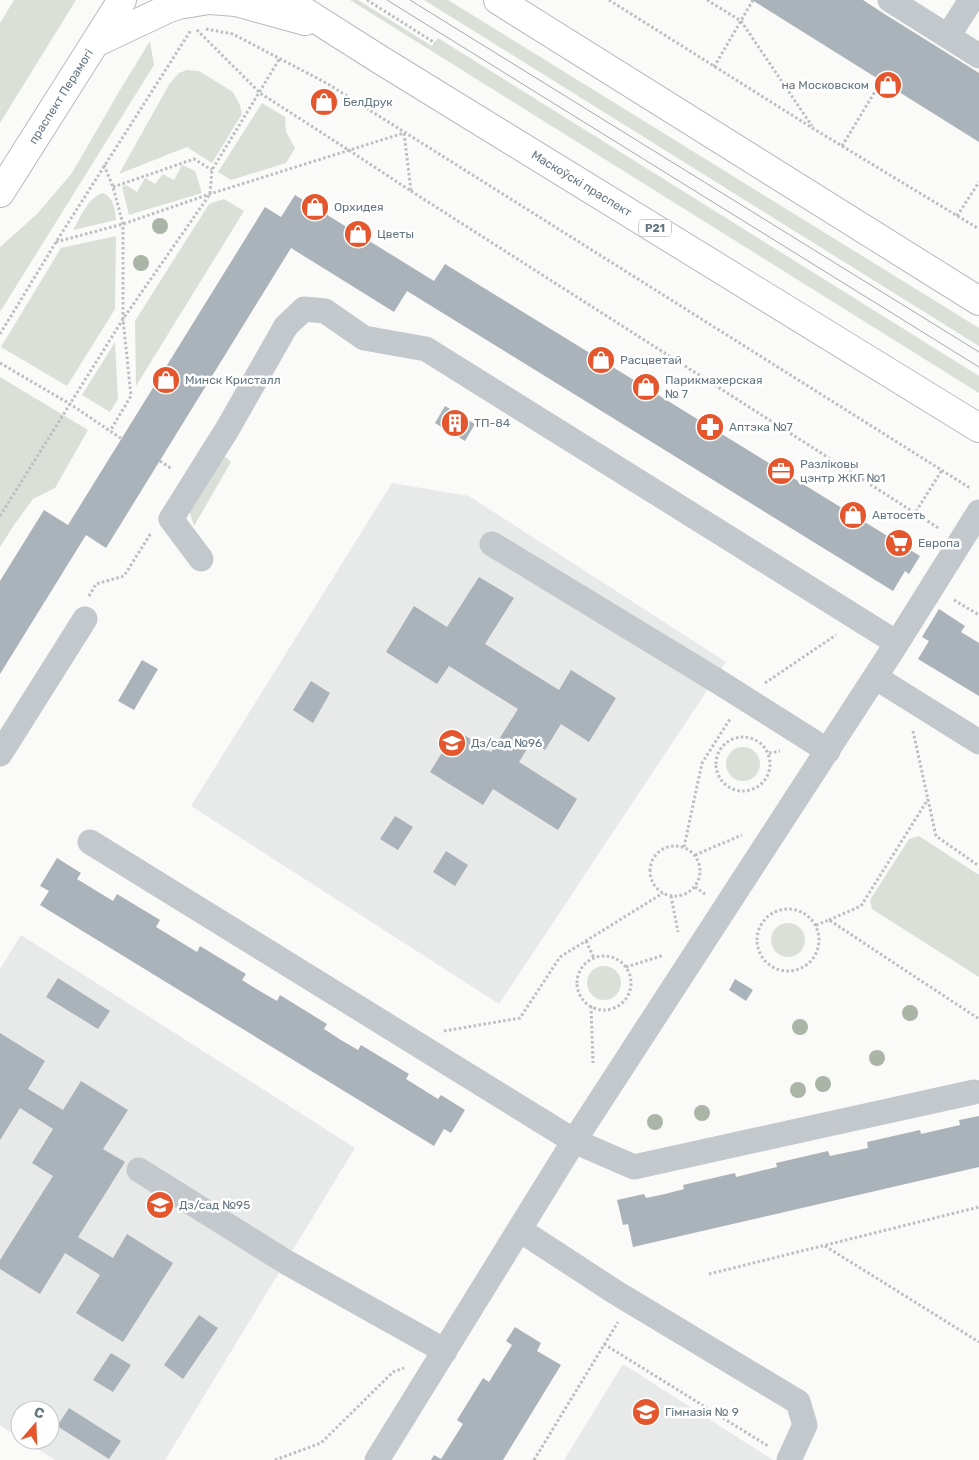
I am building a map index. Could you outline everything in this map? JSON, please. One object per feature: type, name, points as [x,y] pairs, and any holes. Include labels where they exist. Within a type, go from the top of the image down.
[{"type":"main road","name":"праспект Перамогі","points":[[0,193],[122,0]]},
{"type":"main road","points":[[95,43],[167,9],[178,5],[210,0],[236,2],[331,29]]},
{"type":"main road","name":"Маскоўскі праспект","points":[[286,0],[979,428]]},
{"type":"main road","points":[[498,0],[979,300]]},
{"type":"lane","points":[[890,0],[979,56]]},
{"type":"lane","points":[[948,36],[971,0]]},
{"type":"lane","points":[[202,559],[172,519],[228,428],[286,326],[304,309],[326,311],[364,338],[426,349],[898,643]]},
{"type":"lane","points":[[377,1460],[574,1142],[898,643],[972,498]]},
{"type":"lane","points":[[492,544],[706,674],[828,751]]},
{"type":"lane","points":[[0,754],[85,610]]},
{"type":"lane","points":[[876,677],[979,742]]},
{"type":"lane","points":[[90,842],[574,1142],[634,1168],[974,1092]]},
{"type":"lane","points":[[139,1170],[286,1262],[445,1351]]},
{"type":"lane","points":[[520,1230],[615,1292],[798,1402],[805,1425],[789,1460]]},
{"type":"path","points":[[367,0],[435,42]]},
{"type":"path","points":[[609,0],[842,146],[979,229]]},
{"type":"path","points":[[707,0],[741,21],[814,128]]},
{"type":"path","points":[[714,66],[753,0]]},
{"type":"path","points":[[193,26],[233,34],[328,84],[968,486],[972,498]]},
{"type":"path","points":[[193,26],[260,93],[350,150],[410,192],[941,530],[946,523]]},
{"type":"path","points":[[0,334],[104,165],[193,26]]},
{"type":"path","points":[[0,516],[123,319],[210,194],[212,170],[280,58]]},
{"type":"path","points":[[842,146],[876,90]]},
{"type":"path","points":[[56,242],[123,224],[210,194],[404,133]]},
{"type":"path","points":[[404,133],[410,192]]},
{"type":"path","points":[[114,187],[194,159],[212,170]]},
{"type":"path","points":[[104,165],[114,187],[123,224],[123,319],[131,396],[110,431]]},
{"type":"path","points":[[958,216],[979,182]]},
{"type":"path","points":[[0,363],[70,404],[122,439]]},
{"type":"path","points":[[915,513],[942,470]]},
{"type":"path","points":[[968,486],[972,498]]},
{"type":"path","points":[[85,610],[96,584],[124,576],[154,526]]},
{"type":"path","points":[[905,696],[936,836],[979,866]]},
{"type":"path","points":[[738,737],[751,738],[762,743],[769,753],[771,766],[768,777],[759,786],[748,791],[736,791],[725,785],[718,774],[716,762],[722,747],[727,742],[738,737]]},
{"type":"path","points":[[715,742],[722,747]]},
{"type":"path","points":[[816,925],[861,906],[928,799]]},
{"type":"path","points":[[695,855],[747,833]]},
{"type":"path","points":[[679,845],[695,855],[699,862],[700,875],[695,887],[684,895],[670,896],[663,893],[658,891],[650,880],[649,867],[655,854],[666,846],[679,845]]},
{"type":"path","points":[[406,1038],[520,1018],[560,957],[663,893]]},
{"type":"path","points":[[794,909],[807,914],[816,925],[820,939],[817,952],[809,964],[797,970],[783,971],[770,966],[761,955],[757,941],[759,928],[768,916],[780,910],[794,909]]},
{"type":"path","points":[[829,920],[979,1019]]},
{"type":"path","points":[[586,941],[594,958]]},
{"type":"path","points":[[626,967],[672,952]]},
{"type":"path","points":[[606,956],[617,959],[626,967],[631,978],[630,990],[624,1001],[614,1008],[602,1010],[591,1006],[582,998],[577,987],[578,975],[584,964],[594,958],[606,956]]},
{"type":"path","points":[[591,1006],[593,1070]]},
{"type":"path","points":[[709,1274],[979,1207]]},
{"type":"path","points":[[824,1246],[979,1342]]},
{"type":"path","points":[[534,1460],[631,1301]]},
{"type":"path","points":[[604,1344],[789,1460]]},
{"type":"path","points":[[275,1460],[321,1443],[394,1372],[445,1351]]},
{"type":"shaded area","points":[[14,0],[76,0],[0,123],[0,23]]},
{"type":"shaded area","points":[[350,0],[358,0],[432,46],[438,38],[979,376],[979,393]]},
{"type":"shaded area","points":[[424,0],[448,0],[979,328],[979,346]]},
{"type":"shaded area","points":[[150,41],[154,65],[0,312],[0,247],[37,214],[72,173]]},
{"type":"shaded area","points":[[187,70],[199,71],[233,92],[240,105],[242,114],[212,163],[187,147],[119,174],[170,83],[179,73]]},
{"type":"shaded area","points":[[262,103],[285,117],[286,132],[295,148],[286,163],[231,180],[218,172]]},
{"type":"shaded area","points":[[182,165],[195,171],[202,193],[129,215],[122,187],[126,185],[137,192],[145,178],[155,184],[163,174],[174,180]]},
{"type":"shaded area","points":[[103,193],[112,201],[116,220],[73,230],[89,203]]},
{"type":"shaded area","points":[[224,199],[244,211],[136,386],[135,321],[209,204]]},
{"type":"shaded area","points":[[116,236],[115,309],[67,386],[1,347],[61,248]]},
{"type":"shaded area","points":[[115,342],[118,399],[110,412],[82,395]]},
{"type":"shaded area","points":[[0,377],[88,430],[55,488],[33,499],[0,547]]},
{"type":"shaded area","points":[[223,455],[231,462],[194,526],[189,510]]},
{"type":"shaded area","name":"Дз/сад №96","points":[[392,483],[469,496],[726,662],[499,1004],[191,806]]},
{"type":"shaded area","points":[[743,747],[750,748],[755,752],[759,757],[759,771],[755,776],[750,780],[743,781],[736,780],[731,776],[727,771],[726,764],[727,757],[731,752],[736,748]]},
{"type":"shaded area","points":[[919,836],[979,875],[979,977],[872,909],[870,900],[909,839]]},
{"type":"shaded area","points":[[788,923],[795,924],[800,928],[804,933],[804,947],[800,952],[795,956],[788,957],[781,956],[776,952],[772,947],[771,940],[772,933],[776,928],[781,924]]},
{"type":"shaded area","name":"Дз/сад №95","points":[[21,935],[355,1148],[165,1460],[55,1460],[40,1450],[60,1450],[60,1400],[10,1400],[10,1432],[0,1425],[0,969]]},
{"type":"shaded area","points":[[604,966],[611,967],[616,971],[620,976],[620,990],[616,995],[611,999],[604,1000],[597,999],[592,995],[588,990],[587,983],[588,976],[592,971],[597,967]]},
{"type":"shaded area","name":"Гімназія № 9","points":[[623,1364],[773,1460],[564,1460]]},
{"type":"building","points":[[752,0],[863,0],[979,73],[979,142]]},
{"type":"building","name":"БелДрук","points":[[323,91],[331,97],[332,103],[329,109],[313,99],[317,93]]},
{"type":"building","points":[[295,195],[434,281],[445,264],[920,556],[909,574],[905,571],[893,591],[407,291],[394,312],[291,248],[106,548],[86,535],[0,674],[0,581],[44,510],[68,525],[265,207],[281,217]]},
{"type":"building","name":"ТП-84","points":[[445,406],[475,424],[465,441],[435,423]]},
{"type":"building","points":[[479,577],[514,598],[485,644],[559,690],[571,670],[616,698],[589,742],[561,724],[545,750],[532,741],[519,762],[577,799],[558,830],[493,789],[483,805],[430,772],[456,730],[491,752],[518,709],[449,666],[437,684],[386,652],[414,606],[447,627]]},
{"type":"building","points":[[939,609],[965,626],[961,632],[979,643],[979,696],[918,659],[929,641],[922,637]]},
{"type":"building","points":[[142,660],[158,669],[134,710],[118,701]]},
{"type":"building","points":[[311,681],[330,693],[313,723],[293,710]]},
{"type":"building","points":[[395,816],[413,827],[398,850],[380,839]]},
{"type":"building","points":[[446,851],[468,865],[455,886],[433,872]]},
{"type":"building","points":[[57,858],[81,873],[77,879],[113,901],[117,894],[160,920],[156,927],[197,952],[200,946],[246,974],[242,980],[258,990],[277,1001],[280,995],[327,1024],[324,1029],[341,1040],[358,1050],[361,1045],[409,1074],[406,1079],[438,1099],[441,1095],[465,1110],[451,1133],[444,1129],[434,1146],[40,905],[49,891],[40,886]]},
{"type":"building","points":[[58,978],[110,1011],[98,1029],[46,997]]},
{"type":"building","points":[[735,979],[753,990],[746,1001],[729,990]]},
{"type":"building","points":[[0,1033],[45,1061],[28,1089],[63,1110],[81,1081],[128,1110],[103,1149],[125,1162],[78,1237],[113,1258],[127,1234],[173,1263],[123,1342],[76,1313],[100,1275],[65,1253],[40,1294],[0,1269],[0,1260],[53,1176],[32,1163],[53,1129],[20,1108],[0,1140]]},
{"type":"building","points":[[979,1116],[979,1167],[633,1247],[628,1224],[623,1225],[617,1200],[644,1194],[646,1198],[665,1194],[684,1189],[683,1185],[735,1173],[736,1177],[777,1167],[776,1163],[828,1151],[830,1156],[868,1148],[867,1142],[920,1130],[921,1134],[960,1125],[959,1120]]},
{"type":"building","points":[[199,1315],[218,1328],[183,1379],[164,1365]]},
{"type":"building","points":[[515,1327],[541,1343],[537,1351],[561,1365],[503,1460],[431,1460],[434,1455],[441,1459],[463,1424],[457,1420],[483,1378],[489,1382],[512,1345],[506,1341]]},
{"type":"building","points":[[111,1353],[131,1365],[113,1392],[93,1380]]},
{"type":"building","points":[[69,1408],[121,1441],[109,1459],[60,1428],[60,1422]]},
{"type":"tram line","points":[[387,0],[979,367]]},
{"type":"tram line","points":[[410,0],[979,352]]},
{"type":"place","name":"на Московском","points":[[888,85]]},
{"type":"place","name":"БелДрук","points":[[324,102]]},
{"type":"place","name":"Орхидея","points":[[315,207]]},
{"type":"place","name":"Цветы","points":[[358,234]]},
{"type":"place","name":"Расцветай","points":[[601,360]]},
{"type":"place","name":"Минск Кристалл","points":[[166,380]]},
{"type":"place","name":"Парикмахерская № 7","points":[[646,387]]},
{"type":"place","name":"ТП-84","points":[[455,423]]},
{"type":"place","name":"Аптэка №7","points":[[710,427]]},
{"type":"place","name":"Разліковы цэнтр ЖКГ №1","points":[[781,471]]},
{"type":"place","name":"Автосеть","points":[[853,515]]},
{"type":"place","name":"Европа","points":[[899,543]]},
{"type":"place","name":"Дз/сад №96","points":[[452,743]]},
{"type":"place","name":"Дз/сад №95","points":[[160,1205]]},
{"type":"place","name":"Гімназія № 9","points":[[646,1412]]}]
